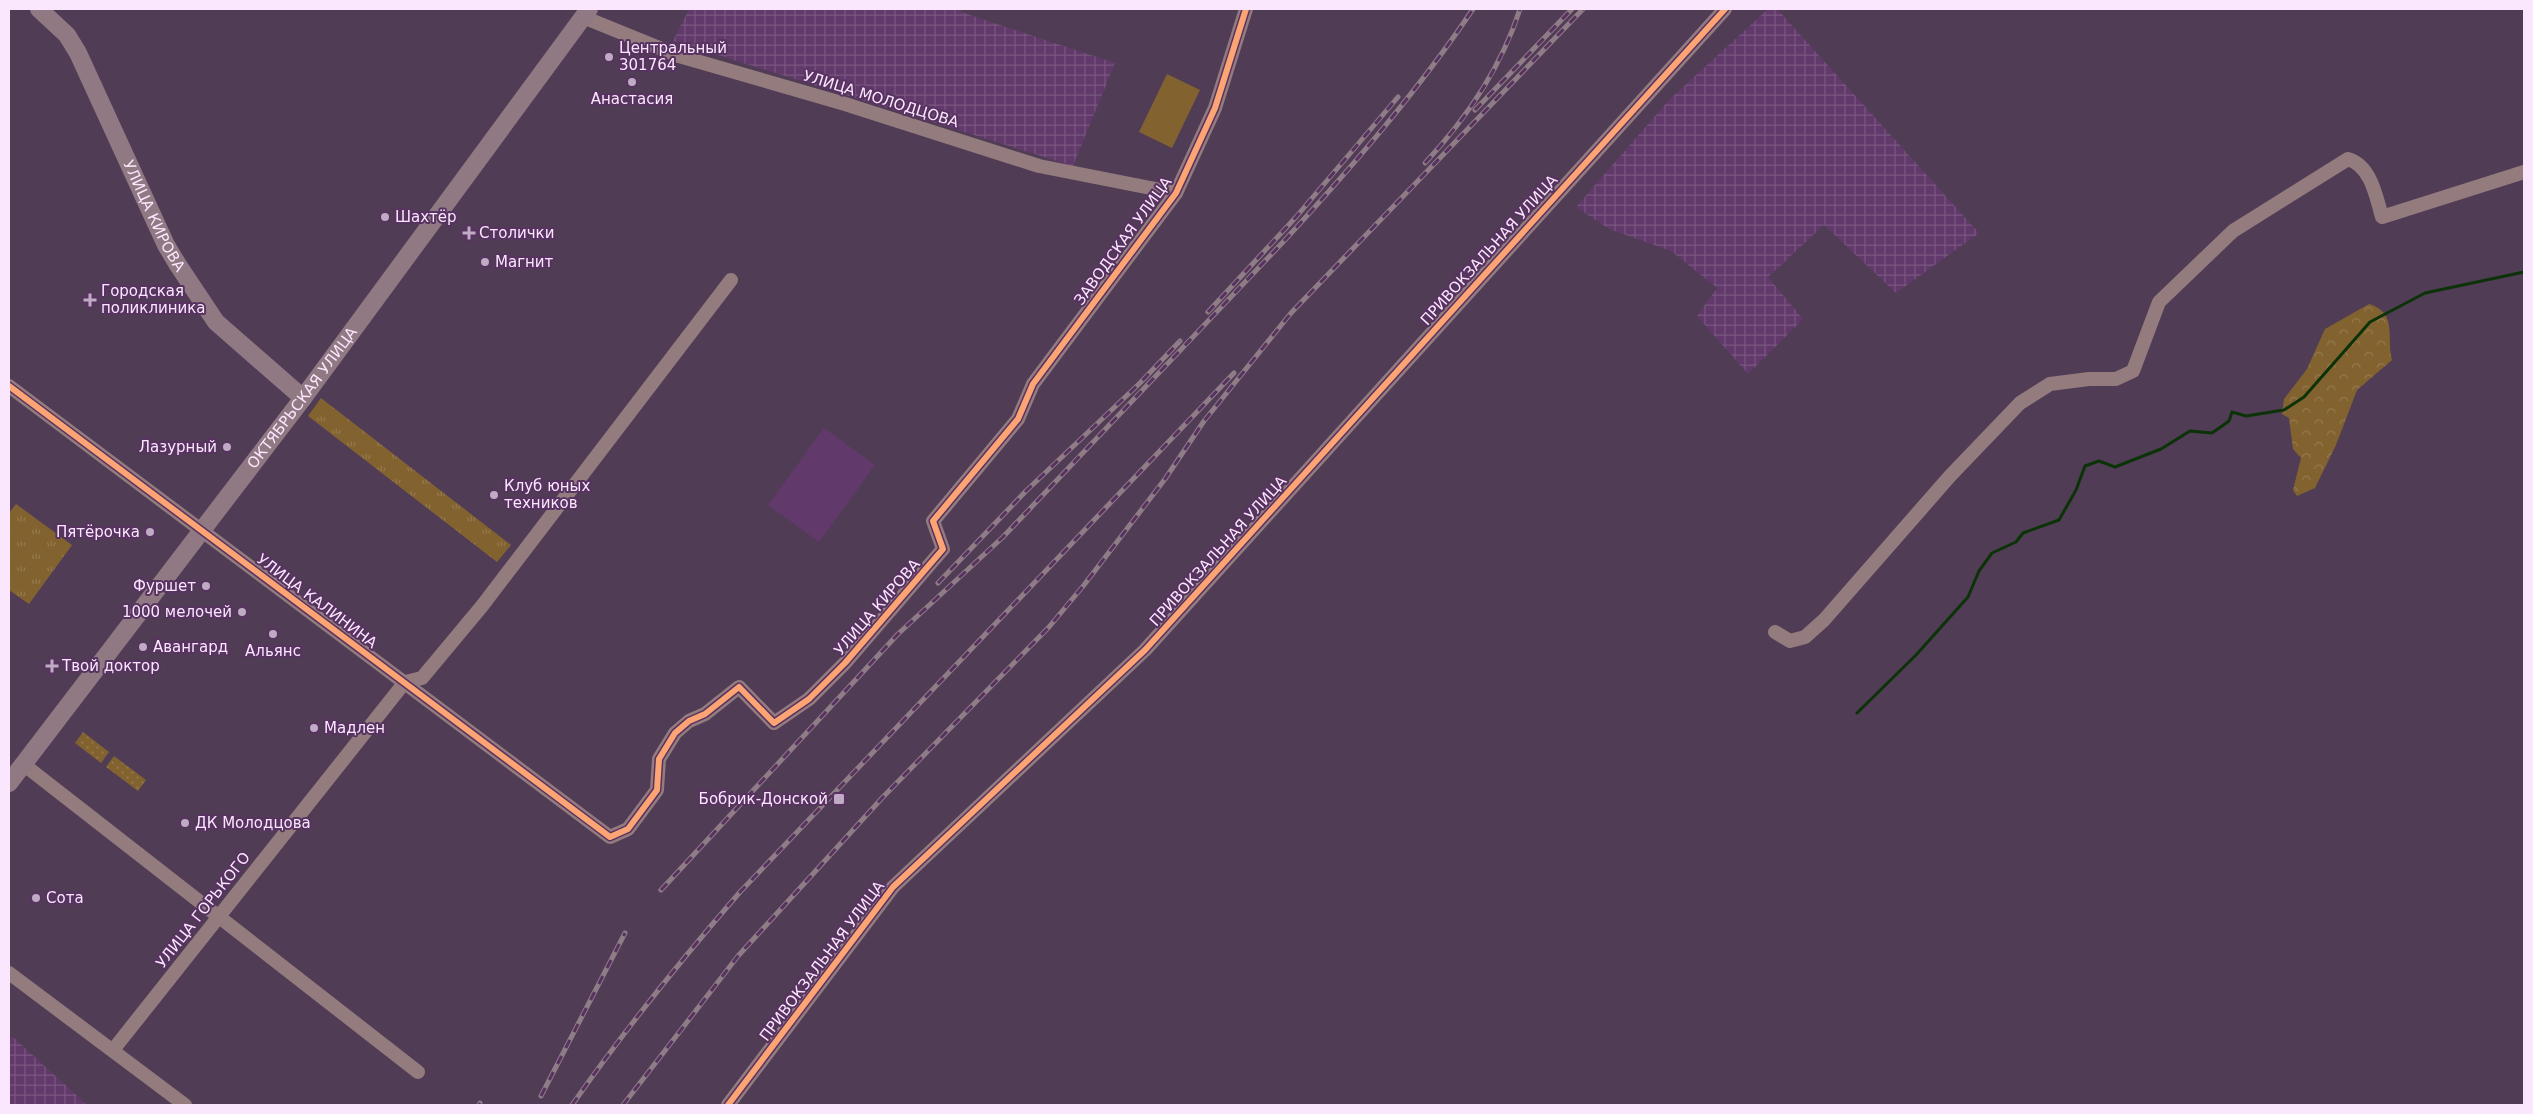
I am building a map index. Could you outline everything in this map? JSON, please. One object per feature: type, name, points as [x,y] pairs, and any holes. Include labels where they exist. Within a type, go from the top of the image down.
[{"type":"main road","name":"УЛИЦА КИРОВА","points":[[39,9],[67,35],[78,54],[166,245],[216,322],[303,398]]},
{"type":"main road","name":"ОКТЯБРЬСКАЯ УЛИЦА","points":[[9,783],[303,398],[586,13]]},
{"type":"street","name":"ЗАВОДСКАЯ УЛИЦА","points":[[1018,419],[1033,384],[1176,193],[1214,108],[1246,9]]},
{"type":"street","name":"ПРИВОКЗАЛЬНАЯ УЛИЦА","points":[[728,1105],[893,887],[1145,650],[1724,9]]},
{"type":"street","name":"УЛИЦА МОЛОДЦОВА","points":[[586,13],[680,56],[845,104],[1039,166],[1176,193]]},
{"type":"street","points":[[1775,632],[1790,641],[1805,637],[1824,620],[1950,476],[2020,403],[2050,384],[2089,379],[2116,379],[2133,371],[2159,302],[2233,232],[2348,159],[2353,161],[2368,175],[2382,217],[2524,172]]},
{"type":"street","points":[[405,682],[422,678],[482,606],[731,280]]},
{"type":"street","name":"УЛИЦА КАЛИНИНА","points":[[9,386],[610,837]]},
{"type":"street","name":"УЛИЦА КИРОВА","points":[[610,837],[628,829],[657,790],[659,759],[675,733],[689,721],[705,714],[740,687],[774,723],[809,699],[845,663],[944,549],[933,521],[1018,419]]},
{"type":"street","name":"УЛИЦА ГОРЬКОГО","points":[[113,1050],[405,682]]},
{"type":"street","points":[[23,764],[418,1072]]},
{"type":"street","points":[[9,973],[184,1105]]},
{"type":"shaded area","points":[[689,9],[961,9],[961,12],[1115,63],[1073,166],[673,41]]},
{"type":"shaded area","points":[[1768,9],[1777,9],[1979,233],[1896,293],[1824,225],[1768,277],[1803,319],[1748,374],[1697,316],[1717,288],[1671,251],[1609,229],[1576,207],[1670,99]]},
{"type":"shaded area","points":[[824,428],[875,465],[819,542],[768,505]]},
{"type":"shaded area","points":[[12,1036],[87,1105],[9,1105],[9,1039]]},
{"type":"green space","points":[[1167,74],[1200,90],[1172,148],[1139,132]]},
{"type":"green space","points":[[2369,304],[2384,313],[2387,320],[2392,360],[2357,390],[2336,445],[2315,488],[2297,496],[2293,490],[2301,458],[2293,449],[2289,418],[2282,414],[2284,399],[2307,369],[2325,329]]},
{"type":"green space","points":[[321,398],[511,545],[497,562],[308,416]]},
{"type":"green space","points":[[16,504],[72,545],[29,604],[9,590],[9,513]]},
{"type":"green space","points":[[83,732],[109,752],[101,763],[75,743]]},
{"type":"green space","points":[[114,756],[146,780],[138,791],[106,767]]},
{"type":"waterway","points":[[1857,713],[1916,655],[1968,597],[1979,571],[1992,553],[2016,542],[2023,533],[2059,520],[2076,490],[2085,466],[2099,461],[2115,467],[2161,449],[2190,431],[2212,433],[2229,421],[2232,412],[2246,416],[2284,410],[2304,397],[2370,322],[2425,293],[2524,272]]},
{"type":"railway","points":[[661,890],[898,634],[1003,537],[1284,241],[1407,99],[1473,9]]},
{"type":"railway","points":[[1425,163],[1469,110],[1493,72],[1520,9]]},
{"type":"railway","points":[[1475,110],[1572,9]]},
{"type":"railway","points":[[623,1105],[738,956],[883,797],[1049,627],[1084,585],[1165,479],[1204,421],[1291,313],[1583,9]]},
{"type":"railway","points":[[1208,312],[1296,217],[1398,97]]},
{"type":"railway","points":[[938,583],[1026,491],[1140,383],[1180,341]]},
{"type":"railway","points":[[572,1105],[653,997],[740,892],[1234,373]]},
{"type":"railway","points":[[541,1096],[625,933]]},
{"type":"cycle path","points":[[9,386],[610,837],[628,829],[657,790],[659,759],[675,733],[689,721],[705,714],[739,687],[774,723],[809,699],[845,663],[943,549],[933,521],[1018,419],[1033,384],[1176,193],[1215,108],[1246,9]]},
{"type":"cycle path","points":[[728,1105],[893,887],[1145,650],[1725,9]]},
{"type":"place","name":"Центральный 301764","points":[[609,57]]},
{"type":"place","name":"Анастасия","points":[[632,82]]},
{"type":"place","name":"Шахтёр","points":[[385,217]]},
{"type":"place","name":"Столички","points":[[469,233]]},
{"type":"place","name":"Магнит","points":[[485,262]]},
{"type":"place","name":"Городская поликлиника","points":[[90,300]]},
{"type":"place","name":"Лазурный","points":[[227,447]]},
{"type":"place","name":"Клуб юных техников","points":[[494,495]]},
{"type":"place","name":"Пятёрочка","points":[[150,532]]},
{"type":"place","name":"Фуршет","points":[[206,586]]},
{"type":"place","name":"1000 мелочей","points":[[242,612]]},
{"type":"place","name":"Альянс","points":[[273,634]]},
{"type":"place","name":"Авангард","points":[[143,647]]},
{"type":"place","name":"Твой доктор","points":[[52,666]]},
{"type":"place","name":"Мадлен","points":[[314,728]]},
{"type":"place","name":"Бобрик-Донской","points":[[839,799]]},
{"type":"place","name":"ДК Молодцова","points":[[185,823]]},
{"type":"place","name":"Сота","points":[[36,898]]}]
